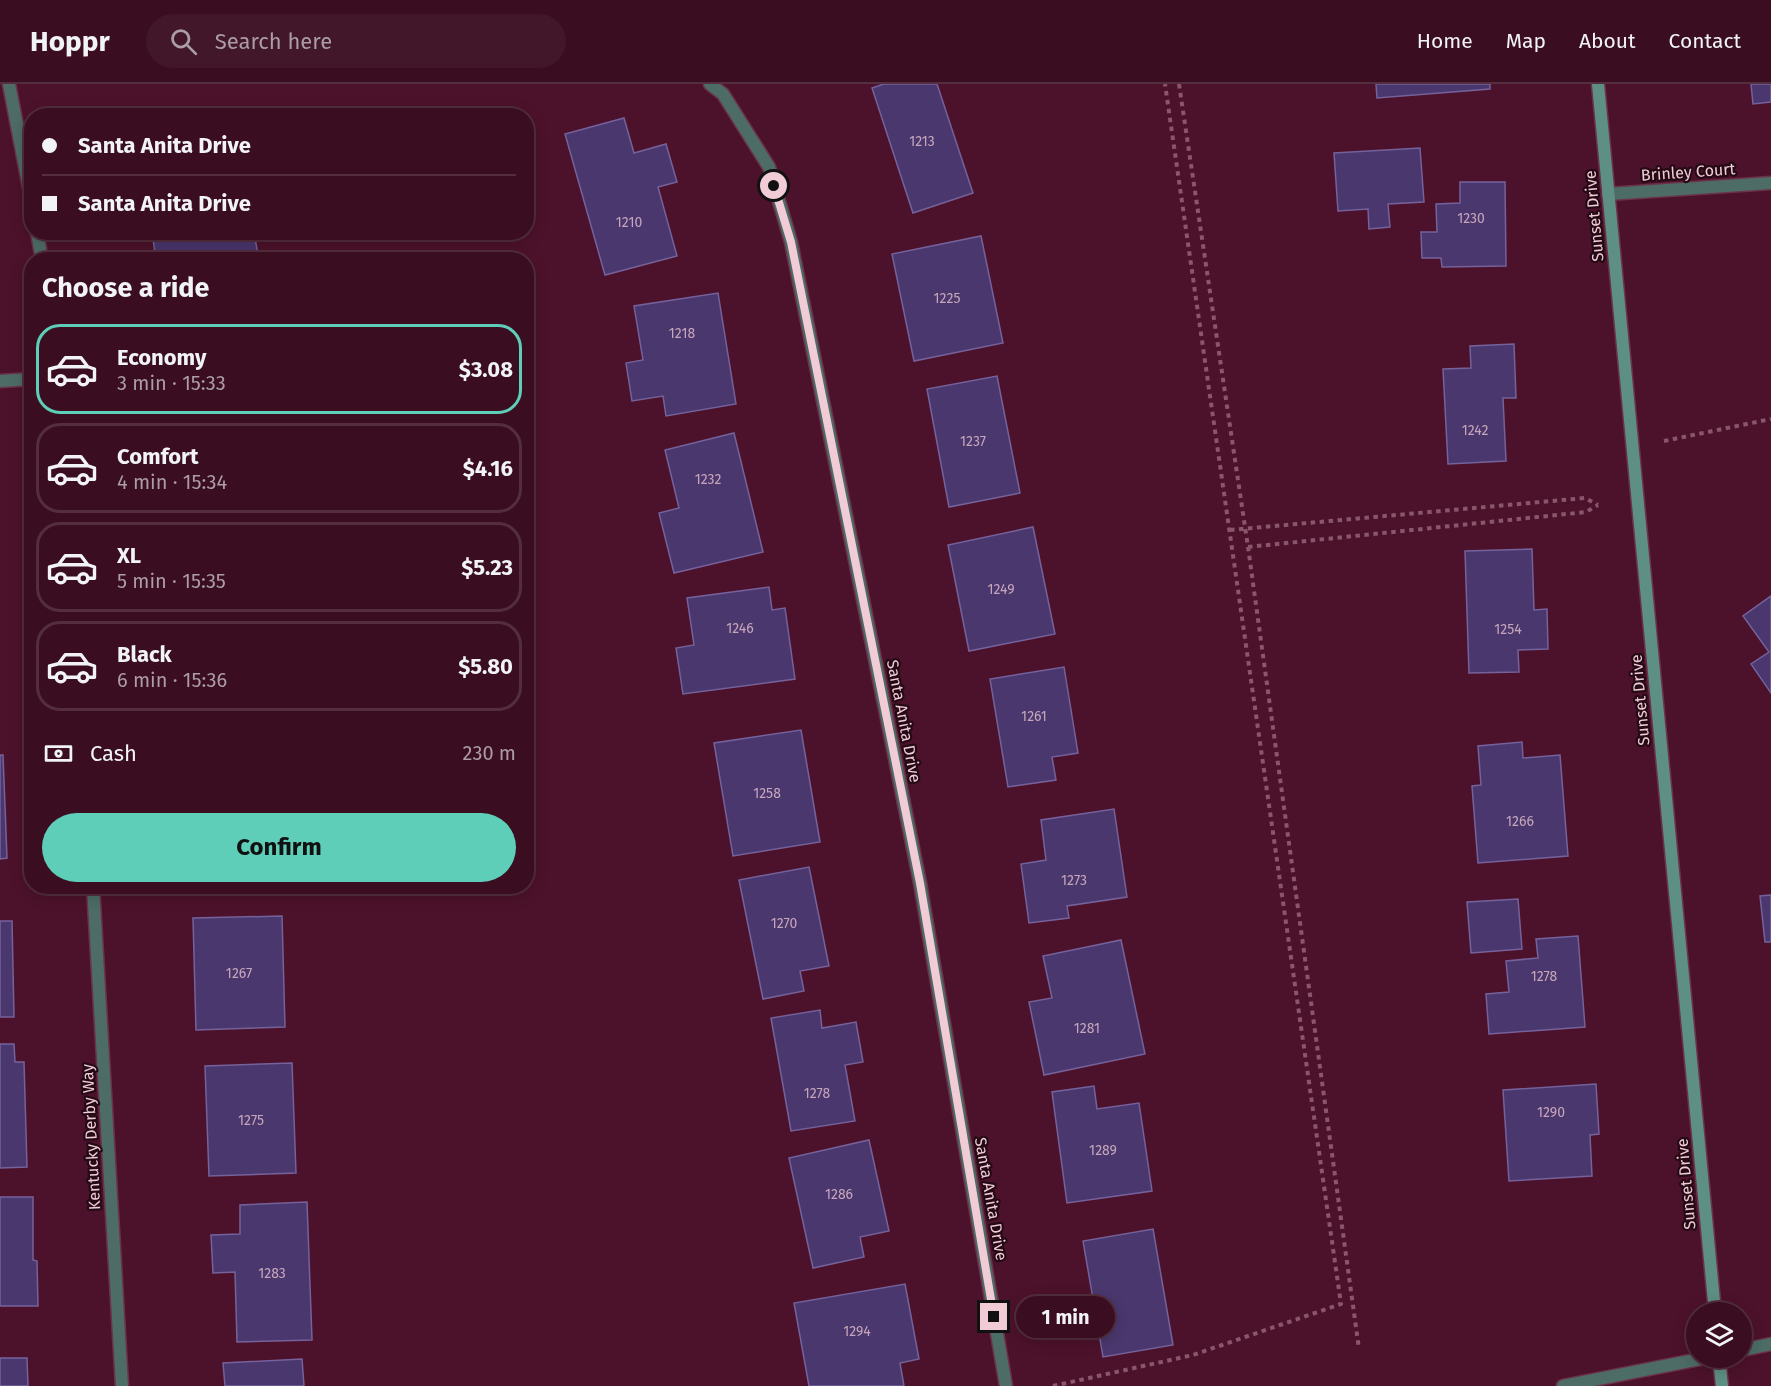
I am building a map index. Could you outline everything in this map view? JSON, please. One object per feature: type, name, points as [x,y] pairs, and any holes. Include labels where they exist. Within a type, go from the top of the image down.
[{"type":"main road","name":"Sunset Drive","points":[[1598,84],[1714,1302]]},
{"type":"main road","points":[[1720,1368],[1722,1386]]},
{"type":"street","points":[[9,84],[24,161]]},
{"type":"street","name":"Santa Anita Drive","points":[[710,84],[723,94],[769,167],[791,242],[920,883],[1006,1386]]},
{"type":"street","name":"Brinley Court","points":[[1608,194],[1771,183]]},
{"type":"street","points":[[0,381],[24,380]]},
{"type":"street","name":"Kentucky Derby Way","points":[[93,894],[122,1386]]},
{"type":"street","points":[[1752,1348],[1771,1344]]},
{"type":"street","points":[[1563,1386],[1686,1362]]},
{"type":"path","points":[[1053,1386],[1193,1354],[1341,1304],[1165,84]]},
{"type":"path","points":[[1179,84],[1248,547],[1359,1349]]},
{"type":"path","points":[[1664,441],[1771,419]]},
{"type":"path","points":[[1230,530],[1584,498],[1598,505],[1586,512],[1248,547]]},
{"type":"building","points":[[884,84],[937,84],[973,193],[913,213],[872,88]]},
{"type":"building","points":[[1376,84],[1490,84],[1490,89],[1377,98]]},
{"type":"building","points":[[1751,84],[1771,84],[1771,102],[1753,104]]},
{"type":"building","points":[[624,118],[634,153],[666,144],[677,182],[658,187],[677,256],[605,275],[565,134]]},
{"type":"building","points":[[1420,148],[1424,202],[1388,204],[1390,227],[1369,229],[1368,209],[1338,211],[1334,153]]},
{"type":"building","points":[[1460,182],[1505,182],[1506,266],[1442,267],[1441,258],[1422,258],[1421,232],[1437,232],[1436,204],[1460,203]]},
{"type":"building","points":[[981,236],[1003,343],[914,361],[892,254]]},
{"type":"building","points":[[153,240],[255,240],[257,252],[155,252]]},
{"type":"building","points":[[718,293],[736,404],[666,416],[663,396],[632,401],[626,363],[643,360],[634,306]]},
{"type":"building","points":[[1514,344],[1516,398],[1503,398],[1506,461],[1448,464],[1443,369],[1471,368],[1470,346]]},
{"type":"building","points":[[997,376],[1020,493],[949,507],[927,389]]},
{"type":"building","points":[[734,433],[763,552],[674,573],[659,513],[679,508],[665,450]]},
{"type":"building","points":[[1033,527],[1055,634],[969,651],[948,545]]},
{"type":"building","points":[[1532,549],[1534,610],[1547,609],[1548,649],[1518,650],[1519,672],[1469,673],[1465,551]]},
{"type":"building","points":[[769,587],[772,610],[785,608],[795,679],[683,694],[676,648],[694,645],[687,598]]},
{"type":"building","points":[[1771,596],[1771,693],[1751,664],[1769,652],[1743,616]]},
{"type":"building","points":[[1064,667],[1078,753],[1052,757],[1056,780],[1008,787],[990,679]]},
{"type":"building","points":[[801,730],[820,842],[733,856],[714,743]]},
{"type":"building","points":[[1522,742],[1523,758],[1560,755],[1568,856],[1478,863],[1472,786],[1481,785],[1478,746]]},
{"type":"building","points":[[0,755],[3,755],[7,858],[0,859]]},
{"type":"building","points":[[1114,809],[1127,897],[1067,906],[1069,918],[1029,923],[1021,864],[1046,860],[1041,820]]},
{"type":"building","points":[[809,867],[829,966],[800,971],[804,991],[763,999],[739,880]]},
{"type":"building","points":[[1771,895],[1771,942],[1765,942],[1760,896]]},
{"type":"building","points":[[1518,899],[1522,949],[1471,953],[1467,902]]},
{"type":"building","points":[[282,916],[285,1027],[196,1030],[193,918]]},
{"type":"building","points":[[0,921],[12,921],[14,1017],[0,1017]]},
{"type":"building","points":[[1578,936],[1585,1027],[1489,1034],[1486,994],[1509,992],[1506,961],[1538,958],[1536,939]]},
{"type":"building","points":[[1121,940],[1145,1054],[1044,1075],[1029,1002],[1052,998],[1043,956]]},
{"type":"building","points":[[820,1010],[822,1028],[856,1022],[863,1062],[845,1065],[855,1121],[791,1131],[771,1018]]},
{"type":"building","points":[[0,1044],[14,1044],[15,1062],[24,1062],[27,1167],[0,1168]]},
{"type":"building","points":[[292,1063],[296,1173],[209,1176],[205,1066]]},
{"type":"building","points":[[1596,1084],[1599,1134],[1590,1135],[1592,1176],[1509,1181],[1503,1090]]},
{"type":"building","points":[[1094,1086],[1097,1109],[1139,1103],[1152,1191],[1067,1203],[1052,1092]]},
{"type":"building","points":[[869,1140],[889,1231],[860,1237],[864,1257],[813,1268],[789,1158]]},
{"type":"building","points":[[0,1197],[33,1197],[33,1260],[37,1261],[38,1306],[0,1306]]},
{"type":"building","points":[[307,1202],[312,1340],[237,1342],[235,1272],[213,1273],[211,1235],[240,1234],[240,1205]]},
{"type":"building","points":[[1153,1229],[1173,1345],[1103,1357],[1083,1241]]},
{"type":"building","points":[[905,1284],[919,1359],[900,1363],[904,1386],[809,1386],[794,1303]]},
{"type":"building","points":[[0,1358],[27,1358],[28,1386],[0,1386]]},
{"type":"building","points":[[302,1359],[304,1386],[225,1386],[223,1363]]},
{"type":"route","points":[[774,186],[791,242],[920,883],[994,1317]]}]
